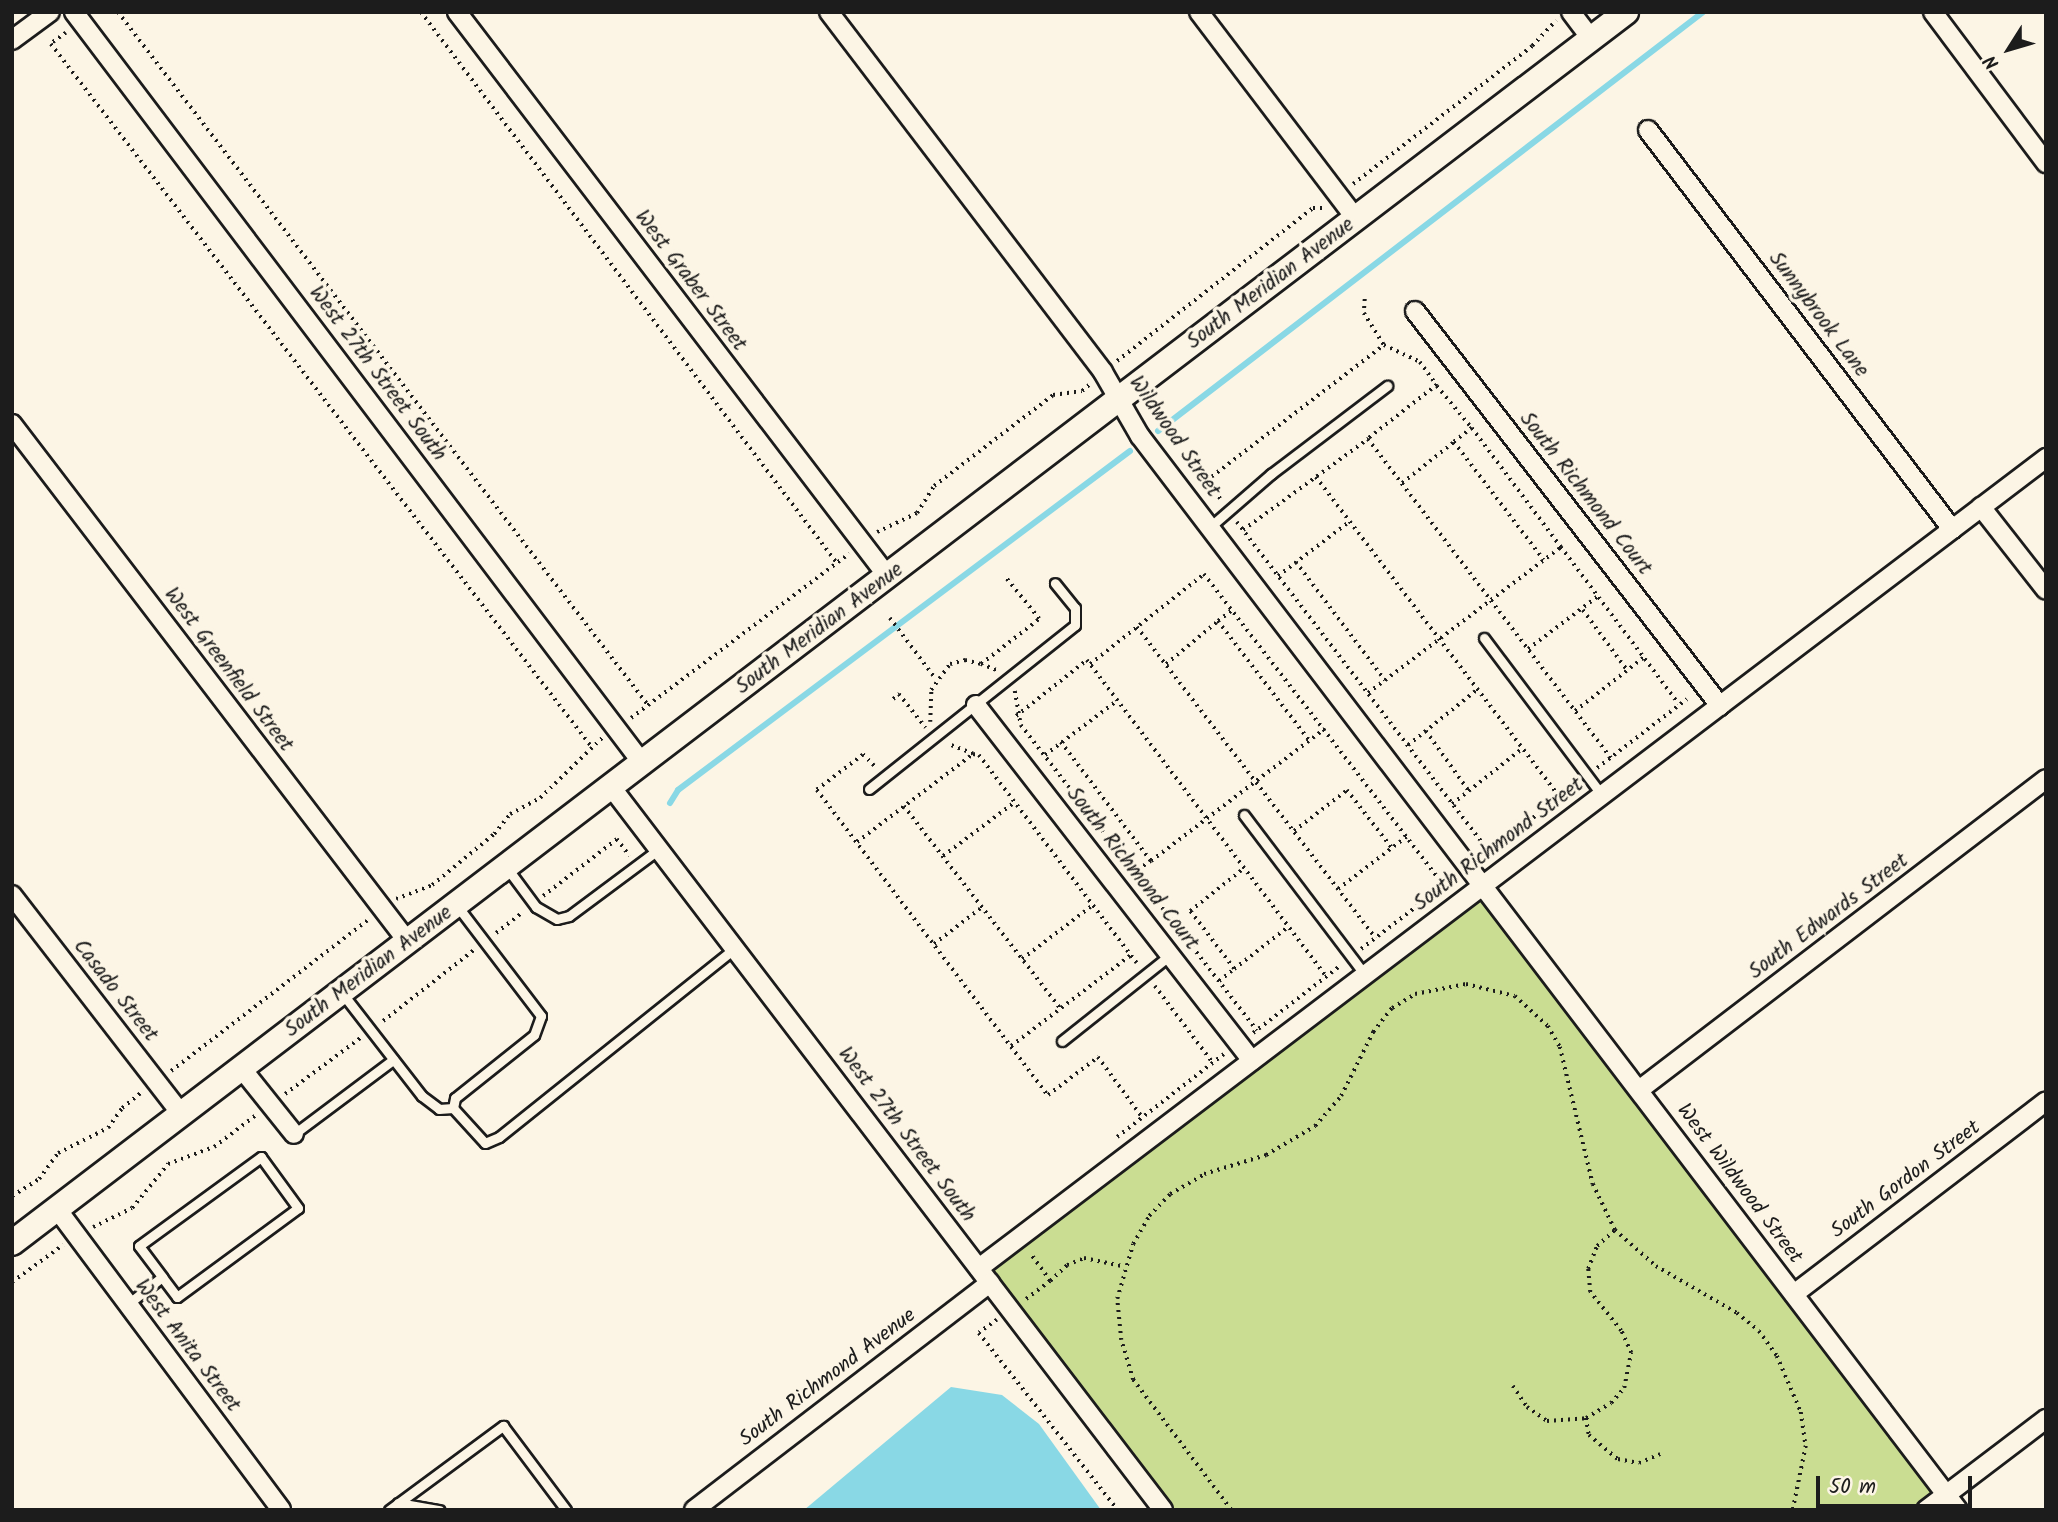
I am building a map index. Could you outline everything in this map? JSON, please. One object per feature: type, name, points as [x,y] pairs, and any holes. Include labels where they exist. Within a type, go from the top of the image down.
[{"type":"main road","name":"South Meridian Avenue","points":[[12,1242],[612,788],[1626,12]]},
{"type":"street","points":[[12,40],[50,12]]},
{"type":"street","name":"West Graber Street","points":[[457,12],[888,576]]},
{"type":"street","name":"Wildwood Street","points":[[829,12],[1102,372],[1119,401],[1210,527],[1483,886]]},
{"type":"street","points":[[1199,12],[1356,219]]},
{"type":"street","points":[[1933,12],[2046,163]]},
{"type":"street","points":[[1565,15],[1591,39]]},
{"type":"street","name":"West 27th Street South","points":[[78,17],[643,764]]},
{"type":"street","name":"Sunnybrook Lane","points":[[1648,130],[1952,529]]},
{"type":"street","name":"South Richmond Court","points":[[1415,311],[1720,706]]},
{"type":"street","name":"West Greenfield Street","points":[[12,424],[408,943]]},
{"type":"street","name":"South Richmond Street","points":[[979,1268],[2046,458]]},
{"type":"street","points":[[1981,507],[2046,590]]},
{"type":"street","name":"South Richmond Court","points":[[976,705],[1252,1061]]},
{"type":"street","name":"South Edwards Street","points":[[1639,1090],[2046,779]]},
{"type":"street","name":"West 27th Street South","points":[[612,788],[1163,1510]]},
{"type":"street","name":"West Wildwood Street","points":[[1483,886],[1958,1510]]},
{"type":"street","name":"Casado Street","points":[[12,895],[182,1115]]},
{"type":"street","points":[[242,1069],[294,1134]]},
{"type":"street","name":"South Gordon Street","points":[[1794,1294],[2046,1101]]},
{"type":"street","name":"West Anita Street","points":[[57,1209],[281,1510]]},
{"type":"street","name":"South Richmond Avenue","points":[[694,1510],[990,1283]]},
{"type":"street","points":[[1926,1510],[2046,1419]]},
{"type":"lane","points":[[1210,527],[1270,474],[1387,386]]},
{"type":"lane","points":[[869,789],[1075,625],[1076,608],[1055,583]]},
{"type":"lane","points":[[1484,638],[1602,795]]},
{"type":"lane","points":[[1244,815],[1365,975]]},
{"type":"lane","points":[[506,868],[534,904],[557,919],[569,916],[659,849]]},
{"type":"lane","points":[[457,905],[537,1009],[541,1022],[534,1035],[455,1098],[453,1108],[478,1140],[492,1141],[735,948]]},
{"type":"lane","points":[[1062,1041],[1170,955]]},
{"type":"lane","points":[[342,993],[430,1103],[439,1109],[453,1108]]},
{"type":"lane","points":[[294,1134],[393,1060]]},
{"type":"lane","points":[[261,1157],[298,1208],[177,1297],[162,1277],[139,1246],[261,1157]]},
{"type":"lane","points":[[128,1304],[162,1277]]},
{"type":"lane","points":[[389,1510],[503,1426],[566,1510]]},
{"type":"lane","points":[[398,1503],[439,1510]]},
{"type":"path","points":[[118,12],[648,705]]},
{"type":"path","points":[[421,12],[837,563]]},
{"type":"path","points":[[12,1196],[38,1179],[58,1153],[108,1128],[122,1108],[402,894],[432,885],[494,834],[510,814],[540,798],[591,746],[862,543],[917,513],[934,486],[1053,396],[1082,391],[1102,372],[1312,208],[1325,208],[1532,46],[1565,15]]},
{"type":"path","points":[[78,17],[51,44],[591,746]]},
{"type":"path","points":[[1365,299],[1364,313],[1384,345],[1420,362],[1680,705]]},
{"type":"path","points":[[1384,345],[1206,481],[1489,852]]},
{"type":"path","points":[[1243,530],[1437,385]]},
{"type":"path","points":[[1402,483],[1472,428]]},
{"type":"path","points":[[1368,439],[1611,758]]},
{"type":"path","points":[[1454,442],[1544,560]]},
{"type":"path","points":[[1316,477],[1560,797]]},
{"type":"path","points":[[1278,576],[1349,521]]},
{"type":"path","points":[[1368,693],[1561,547]]},
{"type":"path","points":[[1296,562],[1385,680]]},
{"type":"path","points":[[1090,664],[1205,574],[1444,886]]},
{"type":"path","points":[[981,664],[1039,619],[1005,577]]},
{"type":"path","points":[[1528,649],[1598,597]]},
{"type":"path","points":[[1582,609],[1627,670]]},
{"type":"path","points":[[1166,664],[1232,610]]},
{"type":"path","points":[[890,618],[936,679]]},
{"type":"path","points":[[1218,621],[1309,740]]},
{"type":"path","points":[[1137,626],[1376,938]]},
{"type":"path","points":[[1575,711],[1644,657]]},
{"type":"path","points":[[922,738],[933,730],[927,709],[936,679],[950,664],[965,660],[981,664],[1008,679],[1018,702],[1016,716],[1256,1030]]},
{"type":"path","points":[[1016,716],[1087,660],[1326,976]]},
{"type":"path","points":[[1408,745],[1478,689]]},
{"type":"path","points":[[1045,755],[1118,700]]},
{"type":"path","points":[[1135,872],[1324,729]]},
{"type":"path","points":[[1426,731],[1469,790]]},
{"type":"path","points":[[1061,742],[1151,861]]},
{"type":"path","points":[[1452,804],[1523,748]]},
{"type":"path","points":[[973,754],[979,755],[1213,1063]]},
{"type":"path","points":[[879,772],[863,755],[817,790],[1048,1095],[1098,1057],[1142,1117]]},
{"type":"path","points":[[1294,831],[1347,790],[1392,848]]},
{"type":"path","points":[[943,856],[1015,802]]},
{"type":"path","points":[[904,806],[1060,1008]]},
{"type":"path","points":[[1339,890],[1406,837]]},
{"type":"path","points":[[12,1282],[77,1235],[132,1208],[168,1164],[214,1147],[617,839],[638,866]]},
{"type":"path","points":[[1234,969],[1190,911],[1244,868]]},
{"type":"path","points":[[1022,959],[1093,905]]},
{"type":"path","points":[[934,944],[982,907]]},
{"type":"path","points":[[1219,981],[1289,927]]},
{"type":"path","points":[[1011,1046],[1131,955]]},
{"type":"path","points":[[1231,1510],[1133,1380],[1121,1340],[1117,1299],[1124,1266],[1149,1216],[1170,1194],[1204,1174],[1266,1155],[1315,1126],[1341,1096],[1373,1032],[1392,1008],[1415,994],[1466,984],[1515,996],[1548,1026],[1560,1047],[1593,1184],[1615,1230],[1656,1266],[1737,1313],[1777,1356],[1801,1412],[1806,1446],[1793,1510]]},
{"type":"path","points":[[1513,1386],[1527,1407],[1547,1421],[1586,1418],[1611,1403],[1624,1388],[1631,1353],[1621,1331],[1590,1292],[1588,1269],[1597,1246],[1615,1230]]},
{"type":"path","points":[[1050,1281],[1067,1265],[1084,1258],[1124,1266]]},
{"type":"path","points":[[1586,1418],[1589,1435],[1618,1459],[1639,1463],[1660,1454]]},
{"type":"green space","points":[[1483,886],[1947,1494],[1926,1510],[1164,1510],[979,1268]]},
{"type":"water","points":[[951,1387],[1002,1395],[1039,1424],[1101,1510],[804,1510]]},
{"type":"waterway","points":[[1158,431],[1703,12]]},
{"type":"waterway","points":[[670,803],[678,790],[1130,451]]}]
